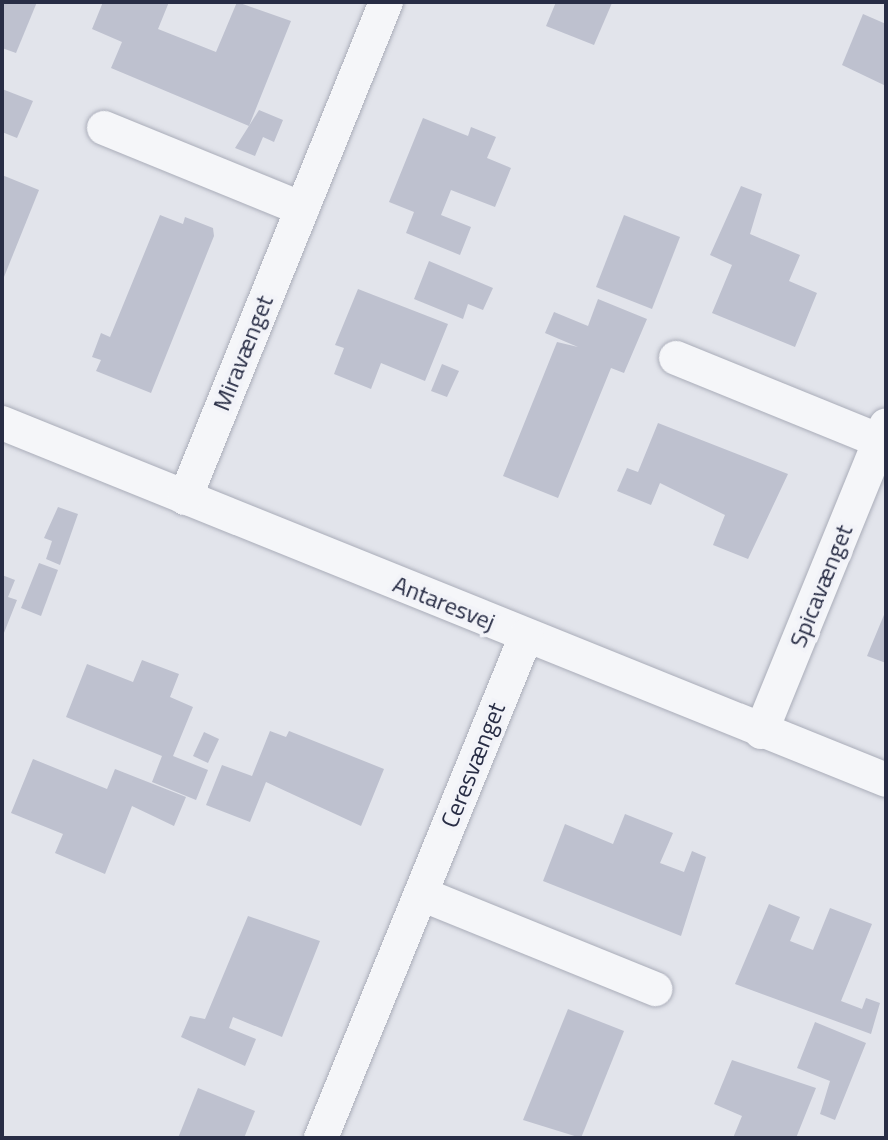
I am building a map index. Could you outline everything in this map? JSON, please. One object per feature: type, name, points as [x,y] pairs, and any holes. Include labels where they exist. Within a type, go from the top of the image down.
[{"type":"street","name":"Miravænget","points":[[185,498],[386,2]]},
{"type":"street","points":[[104,128],[302,209]]},
{"type":"street","name":"Spicavænget","points":[[676,358],[883,433],[761,732]]},
{"type":"street","name":"Antaresvej","points":[[2,423],[886,780]]},
{"type":"street","name":"Ceresvænget","points":[[321,1138],[526,636]]},
{"type":"street","points":[[421,894],[655,989]]},
{"type":"building","points":[[2,2],[37,2],[16,53],[2,48]]},
{"type":"building","points":[[103,2],[169,2],[158,29],[216,52],[237,2],[291,21],[249,126],[111,68],[122,42],[92,29]]},
{"type":"building","points":[[556,2],[612,3],[594,45],[546,26]]},
{"type":"building","points":[[863,14],[886,24],[886,86],[842,65]]},
{"type":"building","points":[[2,89],[33,101],[17,138],[2,132]]},
{"type":"building","points":[[259,110],[283,120],[274,142],[263,137],[255,156],[235,148]]},
{"type":"building","points":[[423,118],[468,136],[471,127],[496,137],[487,158],[511,168],[495,207],[451,190],[441,215],[471,227],[460,255],[406,233],[414,212],[389,202]]},
{"type":"building","points":[[2,175],[39,190],[4,277],[2,276]]},
{"type":"building","points":[[741,186],[762,194],[750,234],[800,255],[789,281],[817,293],[795,347],[712,313],[732,265],[710,255]]},
{"type":"building","points":[[160,215],[183,224],[185,217],[213,228],[214,236],[151,393],[96,371],[101,360],[92,357],[101,333],[110,337]]},
{"type":"building","points":[[624,215],[680,237],[652,309],[596,287]]},
{"type":"building","points":[[429,261],[493,288],[483,310],[468,304],[463,319],[414,299]]},
{"type":"building","points":[[358,289],[448,324],[425,381],[381,363],[371,389],[334,374],[344,348],[335,345]]},
{"type":"building","points":[[598,299],[647,319],[624,373],[611,368],[558,498],[503,476],[557,342],[578,347],[545,333],[554,312],[588,326]]},
{"type":"building","points":[[442,364],[459,371],[447,397],[431,391]]},
{"type":"building","points":[[658,423],[788,474],[748,559],[713,545],[725,515],[660,483],[651,505],[617,491],[627,468],[638,472]]},
{"type":"building","points":[[58,507],[78,514],[60,565],[46,559],[52,541],[44,538]]},
{"type":"building","points":[[39,563],[58,570],[41,616],[21,608]]},
{"type":"building","points":[[2,575],[15,580],[8,597],[17,600],[2,638]]},
{"type":"building","points":[[886,610],[886,663],[867,656]]},
{"type":"building","points":[[142,660],[179,674],[170,697],[193,707],[173,756],[208,770],[196,800],[152,782],[162,756],[66,717],[87,664],[133,682]]},
{"type":"building","points":[[270,731],[286,737],[289,731],[384,769],[361,826],[266,782],[250,822],[206,805],[222,765],[252,776]]},
{"type":"building","points":[[204,732],[219,739],[208,763],[193,756]]},
{"type":"building","points":[[33,759],[107,789],[115,769],[186,797],[174,826],[132,806],[105,874],[55,853],[63,834],[11,813]]},
{"type":"building","points":[[625,814],[673,833],[660,863],[684,872],[692,851],[706,857],[681,936],[543,881],[565,824],[613,844]]},
{"type":"building","points":[[769,904],[800,917],[790,941],[813,950],[830,908],[872,924],[841,1001],[862,1009],[866,998],[880,1003],[871,1034],[735,984]]},
{"type":"building","points":[[248,916],[320,941],[282,1037],[233,1017],[229,1028],[256,1039],[245,1066],[181,1037],[190,1016],[205,1019]]},
{"type":"building","points":[[568,1009],[624,1031],[581,1138],[523,1120]]},
{"type":"building","points":[[815,1022],[866,1043],[835,1120],[820,1114],[830,1081],[797,1068]]},
{"type":"building","points":[[732,1060],[816,1088],[796,1138],[733,1138],[742,1116],[714,1104]]},
{"type":"building","points":[[198,1088],[255,1111],[244,1138],[178,1138]]}]
